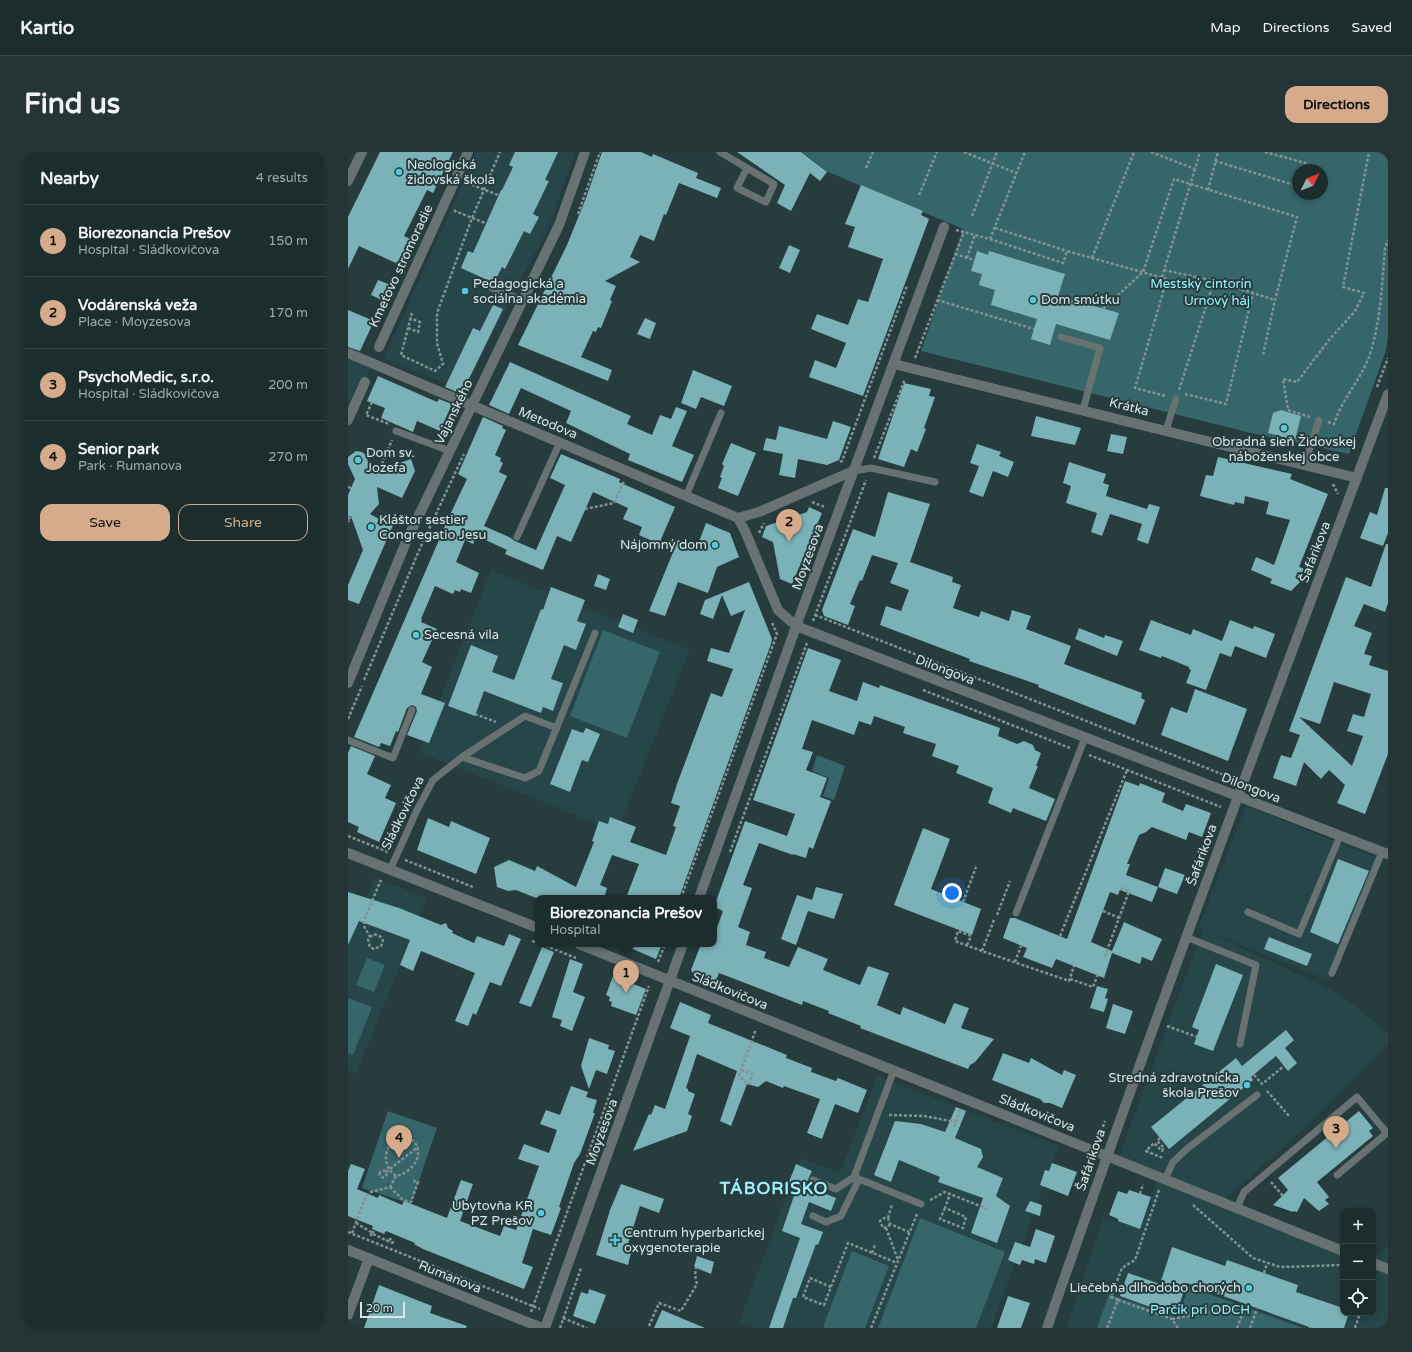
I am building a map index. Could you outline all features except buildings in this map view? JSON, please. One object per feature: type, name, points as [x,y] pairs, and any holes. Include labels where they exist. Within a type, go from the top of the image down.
[{"type":"street","points":[[348,178],[362,152]]},
{"type":"street","name":"Kmeťovo stromoradie","points":[[379,347],[468,152]]},
{"type":"street","name":"Vajanského","points":[[348,684],[406,542],[559,225],[585,152]]},
{"type":"street","name":"Moyzesova","points":[[700,895],[796,626],[944,227]]},
{"type":"street","name":"Metodova","points":[[348,353],[472,404],[738,518]]},
{"type":"street","name":"Krátka","points":[[894,364],[1357,478]]},
{"type":"street","points":[[348,420],[365,382]]},
{"type":"street","name":"Šafárikova","points":[[1047,1328],[1106,1155],[1237,797],[1388,394]]},
{"type":"street","points":[[796,626],[778,610],[738,518],[759,512],[853,471]]},
{"type":"street","name":"Dilongova","points":[[796,626],[1385,853]]},
{"type":"street","name":"Sládkovičova","points":[[348,853],[535,927]]},
{"type":"street","name":"Sládkovičova","points":[[586,947],[1106,1155],[1163,1181],[1237,1208],[1340,1250]]},
{"type":"street","name":"Moyzesova","points":[[543,1328],[550,1313],[682,947]]},
{"type":"street","name":"Rumanova","points":[[348,1250],[543,1328]]},
{"type":"street","points":[[348,1315],[369,1258]]},
{"type":"street","points":[[1376,1264],[1388,1269]]},
{"type":"lane","points":[[720,152],[747,168],[774,184],[766,202],[737,188],[747,168]]},
{"type":"lane","points":[[492,288],[522,300]]},
{"type":"lane","points":[[1061,337],[1100,348],[1083,410]]},
{"type":"lane","points":[[1166,430],[1176,399]]},
{"type":"lane","points":[[686,496],[721,413]]},
{"type":"lane","points":[[1305,464],[1319,420]]},
{"type":"lane","points":[[396,431],[450,452]]},
{"type":"lane","points":[[516,537],[560,442]]},
{"type":"lane","points":[[853,471],[871,468],[935,482]]},
{"type":"lane","points":[[462,757],[525,778],[539,771],[595,633]]},
{"type":"lane","points":[[348,740],[393,758],[412,710]]},
{"type":"lane","name":"Sládkovičova","points":[[390,870],[417,810],[433,780],[462,757],[525,716],[557,728]]},
{"type":"lane","points":[[1016,913],[1085,738]]},
{"type":"lane","points":[[1248,912],[1299,934],[1340,836]]},
{"type":"lane","points":[[1332,974],[1385,853]]},
{"type":"lane","points":[[1186,937],[1256,965],[1240,1044]]},
{"type":"lane","points":[[812,1216],[826,1222],[841,1216],[857,1178],[894,1070]]},
{"type":"lane","points":[[1163,1181],[1173,1162],[1188,1148],[1257,1095]]},
{"type":"lane","points":[[1237,1208],[1244,1192],[1357,1098],[1387,1133],[1337,1175]]},
{"type":"lane","points":[[813,1180],[836,1189],[857,1178],[920,1204]]},
{"type":"path","points":[[412,313],[401,355],[435,371],[443,364],[437,343],[437,313],[472,218],[500,152]]},
{"type":"path","points":[[577,216],[600,152]]},
{"type":"path","points":[[866,168],[873,152]]},
{"type":"path","points":[[919,195],[937,152]]},
{"type":"path","points":[[964,152],[1016,173]]},
{"type":"path","points":[[972,216],[997,152]]},
{"type":"path","points":[[990,239],[1024,152]]},
{"type":"path","points":[[1092,258],[1134,152]]},
{"type":"path","points":[[1151,152],[1195,169]]},
{"type":"path","points":[[1162,278],[1200,152]]},
{"type":"path","points":[[1208,190],[1218,152]]},
{"type":"path","points":[[1265,152],[1309,164]]},
{"type":"path","points":[[1369,152],[1343,287],[1364,293],[1355,311],[1329,340],[1297,382],[1283,379],[1288,410],[1334,424],[1337,413],[1370,355],[1378,321],[1385,248],[1388,240]]},
{"type":"path","points":[[1215,161],[1292,184]]},
{"type":"path","points":[[1103,309],[1143,272],[1174,179],[1297,217],[1275,300],[1263,355]]},
{"type":"path","points":[[468,183],[498,196]]},
{"type":"path","points":[[455,211],[485,223]]},
{"type":"path","points":[[944,227],[990,239],[1063,263],[1067,251]]},
{"type":"path","points":[[995,228],[1067,251],[1167,279],[1135,388],[1176,399]]},
{"type":"path","points":[[911,368],[964,232]]},
{"type":"path","points":[[967,258],[975,235]]},
{"type":"path","points":[[955,254],[974,260]]},
{"type":"path","points":[[1164,270],[1214,281],[1275,300]]},
{"type":"path","points":[[1214,281],[1178,392],[1226,404],[1253,293]]},
{"type":"path","points":[[835,465],[842,461],[909,282]]},
{"type":"path","points":[[938,300],[1034,329]]},
{"type":"path","points":[[408,328],[418,332],[420,322],[410,318]]},
{"type":"path","points":[[372,402],[366,415],[398,427],[382,464]]},
{"type":"path","points":[[348,719],[418,553],[465,453]]},
{"type":"path","points":[[585,509],[614,503],[625,479]]},
{"type":"path","points":[[348,519],[350,518],[348,522]]},
{"type":"path","points":[[815,615],[1232,778]]},
{"type":"path","points":[[683,895],[777,634],[771,620]]},
{"type":"path","points":[[777,634],[814,647]]},
{"type":"path","points":[[917,688],[1221,807]]},
{"type":"path","points":[[475,714],[508,727]]},
{"type":"path","points":[[1060,936],[1127,770]]},
{"type":"path","points":[[348,836],[474,888]]},
{"type":"path","points":[[963,902],[976,867]]},
{"type":"path","points":[[370,937],[374,934],[381,937],[383,941],[381,946],[376,949],[370,947],[368,940],[370,937],[364,926],[364,920],[381,880]]},
{"type":"path","points":[[997,915],[1010,881]]},
{"type":"path","points":[[1105,956],[1129,891],[1121,888]]},
{"type":"path","points":[[1103,911],[1119,918]]},
{"type":"path","points":[[982,951],[994,920]]},
{"type":"path","points":[[967,945],[971,936],[958,931],[955,941],[1069,981],[1070,979],[1093,987],[1098,974]]},
{"type":"path","points":[[1015,962],[1021,946]]},
{"type":"path","points":[[527,1322],[664,947]]},
{"type":"path","points":[[1070,979],[1074,966]]},
{"type":"path","points":[[1167,1026],[1197,1037]]},
{"type":"path","points":[[741,1070],[752,1074],[749,1084],[746,1083],[739,1075],[756,1029]]},
{"type":"path","points":[[1262,1084],[1284,1066]]},
{"type":"path","points":[[1254,1075],[1289,1116]]},
{"type":"path","points":[[954,1127],[960,1110]]},
{"type":"path","points":[[877,1116],[905,1114],[956,1122]]},
{"type":"path","points":[[396,1176],[390,1170],[387,1163],[386,1151],[388,1145],[397,1137]]},
{"type":"path","points":[[352,1233],[366,1196],[371,1192],[390,1187],[396,1176],[405,1172],[412,1165],[419,1154],[418,1148],[410,1138]]},
{"type":"path","points":[[1160,1138],[1157,1141],[1164,1148],[1162,1151],[1154,1143],[1146,1151],[1173,1162]]},
{"type":"path","points":[[386,1172],[406,1155],[418,1148]]},
{"type":"path","points":[[1265,1175],[1283,1196]]},
{"type":"path","points":[[1140,1194],[1145,1178]]},
{"type":"path","points":[[390,1187],[403,1200],[411,1202],[418,1182],[413,1181]]},
{"type":"path","points":[[1163,1181],[1135,1260],[1122,1268],[1111,1297],[1172,1319],[1246,1305],[1237,1328]]},
{"type":"path","points":[[871,1328],[920,1204],[945,1192],[990,1210]]},
{"type":"path","points":[[896,1194],[888,1218],[890,1224],[909,1232]]},
{"type":"path","points":[[945,1208],[966,1217],[962,1228],[940,1219],[950,1194]]},
{"type":"path","points":[[1188,1201],[1253,1258],[1280,1267],[1340,1265]]},
{"type":"path","points":[[888,1218],[884,1218],[880,1221],[881,1226],[886,1228],[898,1262]]},
{"type":"path","points":[[356,1223],[386,1241]]},
{"type":"path","points":[[886,1228],[890,1224]]},
{"type":"path","points":[[348,1232],[587,1328]]},
{"type":"path","points":[[831,1287],[810,1278],[803,1297],[824,1305],[831,1287],[848,1243],[898,1262]]},
{"type":"path","points":[[872,1253],[875,1245]]},
{"type":"path","points":[[1264,1273],[1267,1263]]},
{"type":"path","points":[[649,1326],[659,1303],[681,1311],[697,1284],[694,1275],[696,1268]]},
{"type":"path","points":[[1107,1328],[1118,1300]]},
{"type":"path","points":[[1250,1328],[1258,1308]]},
{"type":"path","points":[[1355,1328],[1359,1316]]},
{"type":"path","points":[[1172,1319],[1178,1328]]},
{"type":"shaded area","name":"Pedagogická a sociálna akadémia","points":[[477,152],[575,152],[550,224],[463,391],[384,358]]},
{"type":"shaded area","points":[[348,357],[371,367],[348,420]]},
{"type":"shaded area","points":[[491,570],[690,650],[617,832],[419,752]]},
{"type":"shaded area","points":[[1246,806],[1379,859],[1330,981],[1198,928]]},
{"type":"shaded area","points":[[375,877],[427,899],[356,1074],[348,1070],[348,943]]},
{"type":"shaded area","points":[[1203,930],[1338,993],[1388,1033],[1388,1044],[1308,1125],[1223,1201],[1340,1250],[1340,1316],[1376,1316],[1376,1257],[1388,1245],[1388,1328],[1067,1328],[1104,1217],[1140,1229],[1158,1176],[1119,1156]]},
{"type":"shaded area","points":[[877,1076],[1059,1146],[991,1328],[755,1328],[739,1322],[801,1158],[840,1173]]},
{"type":"green space","name":"Mestský cintorín","points":[[802,152],[1388,152],[1388,335],[1386,350],[1349,454],[1251,433],[921,351],[963,229],[826,171]]},
{"type":"green space","points":[[603,630],[660,652],[627,738],[570,716]]},
{"type":"green space","points":[[817,755],[845,766],[834,800],[823,796],[829,778],[812,771]]},
{"type":"green space","points":[[367,958],[385,965],[374,992],[356,985]]},
{"type":"green space","points":[[348,998],[372,1007],[353,1055],[348,1053]]},
{"type":"green space","points":[[388,1111],[437,1128],[411,1204],[362,1188]]},
{"type":"green space","points":[[920,1218],[1005,1252],[976,1328],[878,1328]]},
{"type":"green space","points":[[852,1251],[889,1266],[865,1328],[825,1328],[823,1327]]},
{"type":"green space","name":"Parčík pri ODCH","points":[[1189,1287],[1303,1328],[1097,1328],[1109,1294],[1177,1318]]},
{"type":"place","name":"Neologická židovská škola","points":[[399,172]]},
{"type":"place","name":"Pedagogická a sociálna akadémia","points":[[465,291]]},
{"type":"place","name":"Dom smútku","points":[[1033,300]]},
{"type":"place","name":"Obradná sieň Židovskej náboženskej obce","points":[[1284,428]]},
{"type":"place","name":"Dom sv. Jozefa","points":[[358,460]]},
{"type":"place","name":"Kláštor sestier Congregatio Jesu","points":[[371,527]]},
{"type":"place","name":"Vodárenská veža","points":[[789,542]]},
{"type":"place","name":"Nájomný dom","points":[[715,545]]},
{"type":"place","name":"Secesná vila","points":[[416,635]]},
{"type":"place","name":"Biorezonancia Prešov","points":[[626,993]]},
{"type":"place","name":"Stredná zdravotnícka škola Prešov","points":[[1247,1085]]},
{"type":"place","name":"PsychoMedic, s.r.o.","points":[[1336,1149]]},
{"type":"place","name":"Senior park","points":[[399,1158]]},
{"type":"place","name":"Ubytovňa KR PZ Prešov","points":[[541,1213]]},
{"type":"place","name":"Centrum hyperbarickej oxygenoterapie","points":[[615,1240]]},
{"type":"place","name":"Liečebňa dlhodobo chorých","points":[[1249,1288]]},
{"type":"district","name":"TÁBORISKO","points":[[774,1188]]},
{"type":"park label","name":"Urnový háj","points":[[1217,301]]}]
